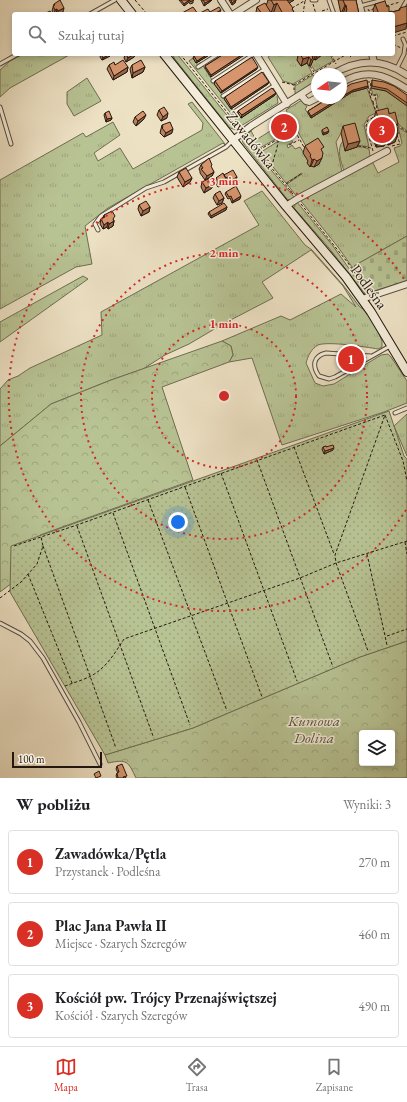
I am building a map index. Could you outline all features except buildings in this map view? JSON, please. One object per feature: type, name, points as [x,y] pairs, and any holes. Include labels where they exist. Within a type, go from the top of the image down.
[{"type":"main road","points":[[121,0],[130,12]]},
{"type":"main road","name":"Zawadówka","points":[[167,56],[316,242]]},
{"type":"main road","name":"Podleśna","points":[[316,242],[365,296],[407,372]]},
{"type":"street","points":[[221,0],[228,12]]},
{"type":"street","points":[[231,12],[256,0]]},
{"type":"street","points":[[258,56],[287,104]]},
{"type":"street","points":[[372,56],[374,62]]},
{"type":"street","points":[[344,68],[352,64],[374,62],[397,68],[407,75]]},
{"type":"street","points":[[347,80],[354,76],[372,74],[386,77],[407,89]]},
{"type":"street","points":[[233,140],[311,88]]},
{"type":"street","points":[[301,95],[306,101],[311,101]]},
{"type":"street","points":[[286,206],[387,150]]},
{"type":"street","points":[[365,296],[407,284]]},
{"type":"lane","points":[[94,12],[115,0]]},
{"type":"lane","points":[[312,2],[316,0]]},
{"type":"lane","points":[[330,0],[333,12]]},
{"type":"lane","points":[[359,3],[383,0]]},
{"type":"lane","points":[[398,11],[405,6],[407,0]]},
{"type":"lane","points":[[397,68],[406,47],[403,39]]},
{"type":"lane","points":[[0,64],[14,56]]},
{"type":"lane","points":[[198,67],[215,56]]},
{"type":"lane","points":[[213,81],[255,56]]},
{"type":"lane","points":[[223,96],[265,69]]},
{"type":"lane","points":[[234,112],[275,85]]},
{"type":"lane","points":[[0,107],[11,144]]},
{"type":"lane","points":[[98,230],[96,224],[101,216],[146,188],[164,182],[226,147],[233,140]]},
{"type":"lane","points":[[371,356],[326,353],[320,354],[314,362],[314,367],[319,376],[329,379],[335,378],[391,345]]},
{"type":"lane","points":[[395,413],[407,408]]},
{"type":"lane","points":[[0,623],[21,634],[30,641],[43,658],[79,722],[100,764]]},
{"type":"path","points":[[135,0],[145,12]]},
{"type":"path","points":[[290,9],[305,0]]},
{"type":"path","points":[[303,12],[305,0]]},
{"type":"path","points":[[387,11],[386,6],[404,0]]},
{"type":"path","points":[[312,2],[315,12]]},
{"type":"path","points":[[369,11],[374,9]]},
{"type":"path","points":[[403,30],[404,34]]},
{"type":"path","points":[[396,35],[407,32]]},
{"type":"path","points":[[395,44],[406,47]]},
{"type":"path","points":[[182,56],[343,257],[365,296]]},
{"type":"path","points":[[332,56],[334,61]]},
{"type":"path","points":[[322,68],[343,56]]},
{"type":"path","points":[[351,56],[352,61]]},
{"type":"path","points":[[282,82],[294,85],[311,75]]},
{"type":"path","points":[[371,96],[371,82],[367,82],[371,96],[375,105]]},
{"type":"path","points":[[294,85],[294,95]]},
{"type":"path","points":[[371,96],[376,95],[374,102]]},
{"type":"path","points":[[282,111],[306,151]]},
{"type":"path","points":[[374,151],[371,148],[366,126],[369,118],[378,116]]},
{"type":"path","points":[[396,126],[395,124],[407,132]]},
{"type":"path","points":[[258,151],[294,130]]},
{"type":"path","points":[[387,150],[400,144],[397,132]]},
{"type":"path","points":[[272,168],[273,159],[278,146],[278,139]]},
{"type":"path","points":[[290,145],[300,140]]},
{"type":"path","points":[[357,146],[371,148]]},
{"type":"path","points":[[285,184],[302,173]]},
{"type":"path","points":[[14,546],[385,415]]},
{"type":"path","points":[[385,415],[403,461],[407,481]]},
{"type":"path","points":[[335,555],[385,415]]},
{"type":"path","points":[[294,447],[335,555],[336,563],[368,651]]},
{"type":"path","points":[[257,460],[333,667]]},
{"type":"path","points":[[221,473],[297,681]]},
{"type":"path","points":[[184,486],[262,697]]},
{"type":"path","points":[[148,499],[227,711]]},
{"type":"path","points":[[112,512],[190,725]]},
{"type":"path","points":[[77,525],[153,736]]},
{"type":"path","points":[[40,537],[116,748]]},
{"type":"path","points":[[60,688],[90,676],[101,669],[112,657],[124,639],[300,578],[336,563],[407,541]]},
{"type":"path","points":[[404,542],[407,554]]},
{"type":"path","points":[[0,598],[21,582],[38,564],[43,546]]},
{"type":"path","points":[[367,554],[387,645]]},
{"type":"path","points":[[28,574],[73,683]]},
{"type":"path","points":[[386,636],[407,629]]},
{"type":"green space","points":[[19,56],[67,56],[10,88],[0,97],[0,70],[10,61]]},
{"type":"green space","points":[[174,56],[179,56],[235,125],[237,130],[230,128]]},
{"type":"green space","points":[[269,56],[298,56],[299,58],[297,60],[301,66],[307,63],[311,74],[293,84],[283,81],[268,57]]},
{"type":"green space","points":[[321,56],[331,56],[333,61],[320,68],[313,68],[310,63],[314,59],[316,60]]},
{"type":"green space","points":[[193,58],[196,63],[199,61],[201,63],[197,65],[199,69],[203,66],[231,109],[238,113],[241,118],[275,95],[271,89],[273,87],[278,95],[278,103],[241,126],[189,61]]},
{"type":"green space","points":[[311,76],[311,85],[295,95],[295,86]]},
{"type":"green space","points":[[87,78],[101,101],[74,116],[67,104],[67,92]]},
{"type":"green space","points":[[367,88],[376,113],[369,116],[364,125],[369,147],[357,145],[352,130],[341,133],[336,142],[342,172],[297,197],[287,184],[302,173],[286,183],[261,152],[293,132],[295,135],[290,138],[293,142],[287,145],[288,148],[292,145],[295,149],[300,147],[312,167],[320,162],[308,150],[286,110],[302,100],[307,107],[305,109],[311,118],[333,104],[347,104],[347,95],[352,92]]},
{"type":"green space","points":[[371,88],[386,91],[407,105],[407,131],[399,125],[391,113],[379,112],[376,101],[378,97],[377,94],[373,95]]},
{"type":"green space","points":[[192,102],[225,145],[223,143],[108,208],[85,226],[92,264],[76,267],[0,309],[0,180],[83,133],[86,137],[113,122],[120,135],[94,153],[98,161],[120,148],[133,169],[202,130],[203,123],[188,104]]},
{"type":"green space","points":[[286,121],[291,130],[290,131],[258,149],[247,134],[251,131],[256,140]]},
{"type":"green space","points":[[398,127],[407,133],[407,236],[354,266],[363,279],[362,281],[338,247],[300,200],[372,161],[378,173],[399,162],[394,148],[400,146],[402,143]]},
{"type":"green space","points":[[244,138],[294,197],[293,199],[287,199],[243,143],[242,139]]},
{"type":"green space","points":[[343,141],[357,147],[369,149],[370,156],[344,171],[339,152]]},
{"type":"green space","points":[[262,191],[305,245],[312,250],[343,285],[359,306],[369,314],[380,333],[382,347],[378,349],[347,345],[318,345],[310,353],[306,363],[315,383],[323,386],[334,384],[381,355],[388,354],[407,381],[407,403],[384,412],[282,445],[252,358],[229,362],[233,355],[231,346],[222,341],[281,316],[290,320],[341,294],[356,307],[343,286],[311,250],[262,282],[273,298],[223,324],[189,344],[165,355],[143,369],[51,404],[0,446],[0,389],[8,380],[18,376],[30,368],[102,335],[101,312],[259,225],[244,201]]},
{"type":"green space","points":[[297,202],[333,246],[365,291],[365,294],[329,248],[294,208],[294,204]]},
{"type":"green space","points":[[407,236],[407,281],[371,292],[354,266]]},
{"type":"green space","points":[[83,276],[88,279],[0,342],[0,322]]},
{"type":"green space","points":[[222,341],[231,346],[233,355],[229,362],[162,387],[193,480],[40,535],[36,549],[16,580],[0,592],[0,446],[51,404],[111,380]]},
{"type":"green space","points":[[389,411],[404,456],[407,459],[407,641],[360,657],[193,728],[105,755],[10,592],[11,546]]},
{"type":"green space","points":[[407,414],[407,456],[394,426]]},
{"type":"green space","name":"Kumowa Dolina","points":[[407,641],[407,778],[136,778],[129,765],[119,761],[108,763],[105,755],[193,728],[360,657]]},
{"type":"place","name":"Plac Jana Pawła II","points":[[284,127]]},
{"type":"place","name":"Kościół pw. Trójcy Przenajświętszej","points":[[382,130]]},
{"type":"place","name":"Zawadówka/Pętla","points":[[351,359]]}]
